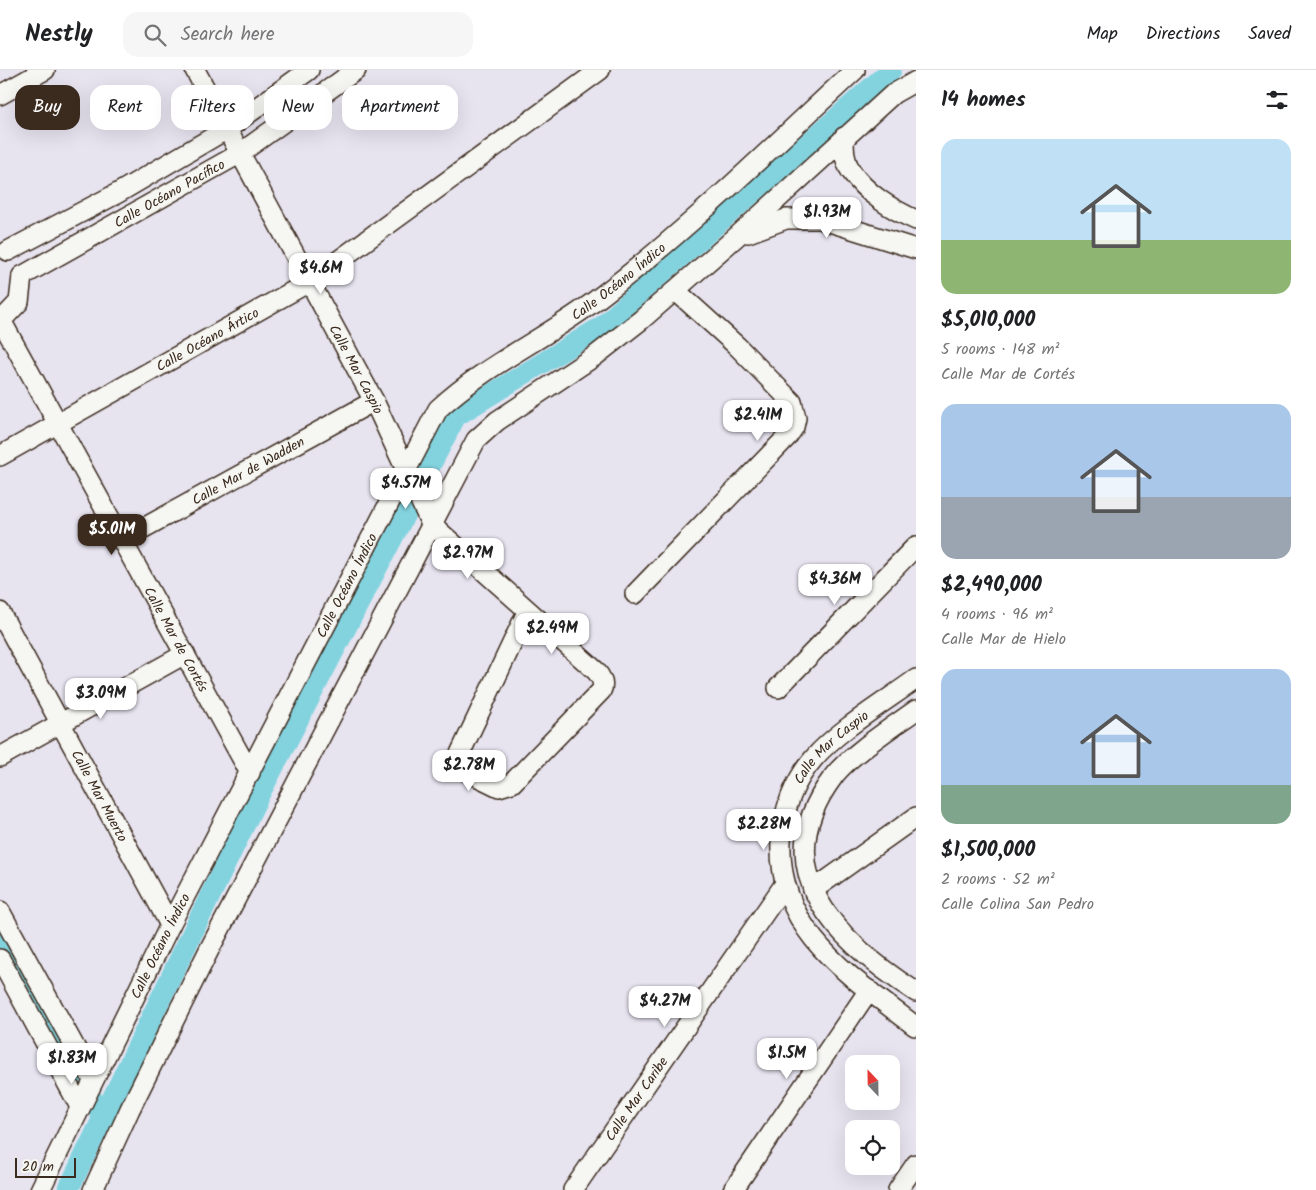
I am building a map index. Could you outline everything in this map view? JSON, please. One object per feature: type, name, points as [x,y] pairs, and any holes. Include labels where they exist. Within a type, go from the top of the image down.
[{"type":"street","points":[[0,95],[45,70]]},
{"type":"street","name":"Calle Mar Caspio","points":[[195,70],[203,85]]},
{"type":"street","name":"Calle Océano Pacífico","points":[[254,110],[309,70]]},
{"type":"street","name":"Calle Océano Pacífico","points":[[22,276],[239,154],[356,70]]},
{"type":"street","name":"Calle Océano Ártico","points":[[0,456],[309,282],[600,70]]},
{"type":"street","name":"Calle Océano Índico","points":[[40,1190],[170,924],[409,479],[433,416],[447,401],[572,317],[622,280],[768,151],[854,70]]},
{"type":"street","points":[[93,1190],[130,1110],[218,933],[430,521],[472,446],[485,430],[594,356],[676,291],[893,94],[916,81]]},
{"type":"street","name":"Calle Océano Pacífico","points":[[4,249],[118,193],[225,130]]},
{"type":"street","name":"Calle Mar Caspio","points":[[227,130],[374,401],[430,521]]},
{"type":"street","points":[[844,137],[846,160],[851,171],[880,199],[916,220]]},
{"type":"street","points":[[735,238],[786,219],[820,219],[916,249]]},
{"type":"street","points":[[1,322],[19,302],[22,276],[4,249]]},
{"type":"street","points":[[636,594],[787,437],[794,427],[796,418],[792,402],[737,346],[676,291]]},
{"type":"street","name":"Calle Mar de Cortés","points":[[1,322],[250,773]]},
{"type":"street","name":"Calle Mar de Wadden","points":[[122,540],[374,401]]},
{"type":"street","points":[[430,521],[598,674],[602,689],[512,783],[506,787],[499,787],[462,769],[457,760],[528,612]]},
{"type":"street","points":[[778,688],[916,546]]},
{"type":"street","name":"Calle Mar Muerto","points":[[0,612],[59,724],[170,924]]},
{"type":"street","points":[[0,757],[185,654]]},
{"type":"street","name":"Calle Mar Caspio","points":[[916,679],[833,740],[814,757],[800,777],[784,816],[780,859],[784,885],[805,930],[845,972],[916,1029]]},
{"type":"street","name":"Calle Mar Caspio","points":[[916,710],[834,775],[824,790],[809,824],[805,860],[813,890],[822,909],[835,928],[891,976],[916,992]]},
{"type":"street","points":[[813,890],[916,817]]},
{"type":"street","name":"Calle Mar Caribe","points":[[574,1190],[784,885]]},
{"type":"street","points":[[0,911],[93,1081]]},
{"type":"street","points":[[0,959],[80,1106]]},
{"type":"street","points":[[733,1190],[869,990]]},
{"type":"street","points":[[898,1190],[916,1164]]},
{"type":"waterway","points":[[68,1190],[257,799],[456,416],[601,327],[891,70]]},
{"type":"waterway","points":[[0,937],[103,1118]]}]
